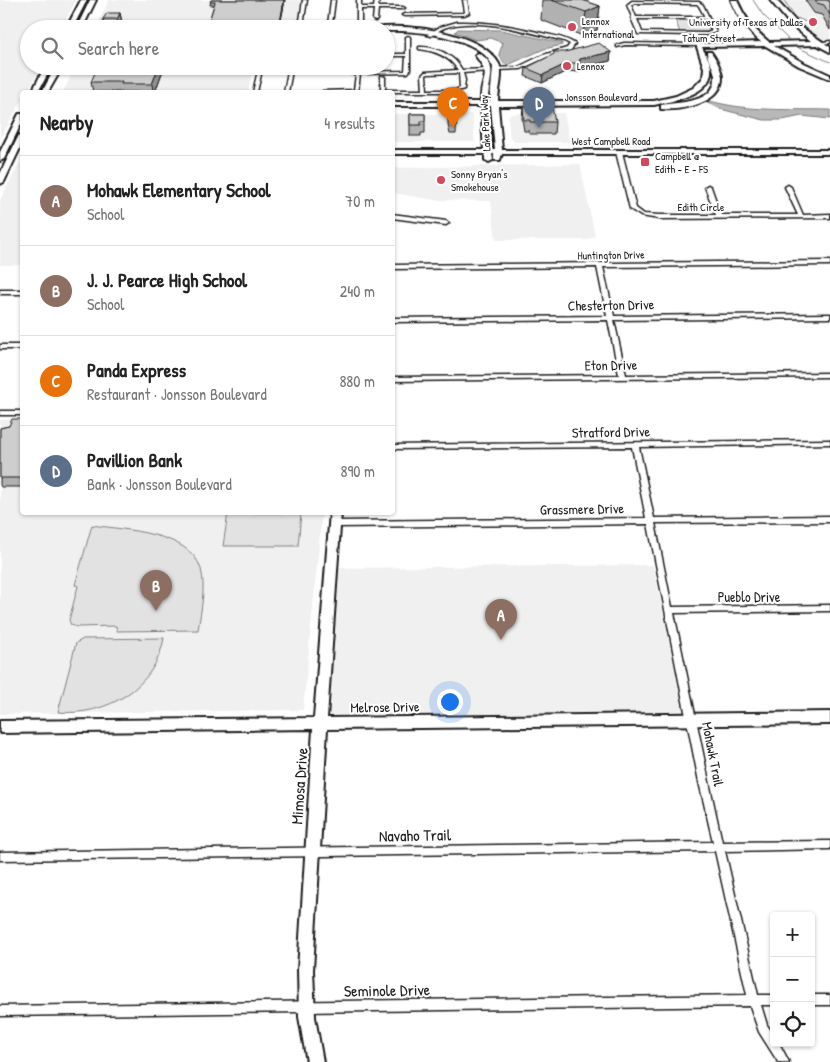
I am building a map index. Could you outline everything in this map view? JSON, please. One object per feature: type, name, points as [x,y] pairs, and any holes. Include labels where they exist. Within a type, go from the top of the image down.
[{"type":"street","points":[[74,20],[84,0]]},
{"type":"street","points":[[83,20],[93,0]]},
{"type":"street","points":[[302,20],[305,0]]},
{"type":"street","points":[[331,20],[333,0]]},
{"type":"street","points":[[360,0],[361,20]]},
{"type":"street","points":[[375,20],[377,0]]},
{"type":"street","points":[[404,14],[468,13],[466,0]]},
{"type":"street","points":[[734,0],[744,21],[770,45],[794,60],[830,77]]},
{"type":"street","points":[[772,0],[789,20],[830,50]]},
{"type":"street","points":[[629,3],[698,3],[701,4],[714,31],[713,33],[702,34],[642,34],[637,31],[633,18],[629,3]]},
{"type":"street","points":[[360,8],[403,8]]},
{"type":"street","points":[[633,18],[707,18]]},
{"type":"street","points":[[425,91],[424,75],[427,73],[519,68],[545,56],[569,49],[573,44],[566,40],[493,24],[450,24],[439,27],[431,33]]},
{"type":"street","points":[[395,28],[403,28],[453,38],[477,48],[490,58],[497,70]]},
{"type":"street","points":[[395,32],[431,33],[452,41],[473,51],[484,60],[489,70]]},
{"type":"street","name":"Jonsson Boulevard","points":[[647,106],[693,91],[702,83],[708,71],[694,34]]},
{"type":"street","name":"Jonsson Boulevard","points":[[395,108],[485,103],[494,106],[647,106],[687,104],[706,97],[718,83],[718,75],[702,34]]},
{"type":"street","points":[[395,72],[406,72],[408,38]]},
{"type":"street","points":[[819,43],[830,42]]},
{"type":"street","name":"Tatum Street","points":[[646,46],[761,47],[819,43]]},
{"type":"street","points":[[395,92],[461,90],[461,72],[444,54],[432,48],[421,48]]},
{"type":"street","points":[[395,55],[408,55]]},
{"type":"street","name":"Lake Park Way","points":[[489,70],[485,103],[494,156]]},
{"type":"street","name":"Lake Park Way","points":[[494,156],[494,90],[497,70]]},
{"type":"street","points":[[36,90],[44,75]]},
{"type":"street","points":[[46,90],[55,75]]},
{"type":"street","points":[[255,90],[259,75]]},
{"type":"street","points":[[286,90],[289,75]]},
{"type":"street","points":[[356,90],[358,75]]},
{"type":"street","points":[[383,90],[384,77]]},
{"type":"street","name":"Jonsson Boulevard","points":[[395,104],[409,106],[485,103]]},
{"type":"street","points":[[1,154],[20,120]]},
{"type":"street","points":[[1,154],[17,152]]},
{"type":"street","points":[[0,182],[17,152]]},
{"type":"street","name":"West Campbell Road","points":[[395,152],[494,156]]},
{"type":"street","points":[[395,160],[412,152]]},
{"type":"street","points":[[417,160],[429,152]]},
{"type":"street","points":[[757,160],[764,156],[788,156],[791,154],[790,152]]},
{"type":"street","name":"West Campbell Road","points":[[395,160],[494,156],[830,152]]},
{"type":"street","name":"West Campbell Road","points":[[620,156],[830,160]]},
{"type":"street","name":"Edith Circle","points":[[620,156],[631,204],[636,212],[649,217],[830,216]]},
{"type":"street","points":[[708,187],[719,217]]},
{"type":"street","points":[[788,187],[801,216]]},
{"type":"street","points":[[395,216],[446,223]]},
{"type":"street","name":"Huntington Drive","points":[[395,267],[830,263]]},
{"type":"street","points":[[600,265],[624,377]]},
{"type":"street","points":[[0,292],[20,292]]},
{"type":"street","name":"Chesterton Drive","points":[[395,320],[830,316]]},
{"type":"street","points":[[0,347],[20,347]]},
{"type":"street","name":"Eton Drive","points":[[395,379],[830,375]]},
{"type":"street","points":[[0,413],[20,413]]},
{"type":"street","name":"Stratford Drive","points":[[395,447],[830,442]]},
{"type":"street","name":"Mohawk Trail","points":[[636,444],[692,720],[754,1001],[764,1028],[784,1062]]},
{"type":"street","name":"Grassmere Drive","points":[[336,518],[830,519]]},
{"type":"street","name":"Mimosa Drive","points":[[315,1062],[306,1007],[312,851],[336,518]]},
{"type":"street","name":"Pueblo Drive","points":[[669,610],[830,608]]},
{"type":"street","name":"Melrose Drive","points":[[0,727],[830,718]]},
{"type":"street","name":"Navaho Trail","points":[[0,856],[830,845]]},
{"type":"street","name":"Seminole Drive","points":[[0,1011],[770,1000]]},
{"type":"street","points":[[815,1000],[830,1000]]},
{"type":"shaded area","points":[[0,0],[76,0],[66,20],[20,20],[20,75],[37,75],[28,90],[20,90],[20,104],[0,139]]},
{"type":"shaded area","points":[[109,0],[303,0],[300,20],[99,20]]},
{"type":"shaded area","name":"University of Texas at Dallas","points":[[778,0],[830,0],[830,46],[799,25]]},
{"type":"shaded area","points":[[675,19],[705,20],[711,32],[680,33]]},
{"type":"shaded area","points":[[458,29],[501,30],[562,43],[562,45],[544,49],[508,65],[504,64],[499,54],[503,43],[490,38],[476,40],[455,32]]},
{"type":"shaded area","points":[[72,75],[252,75],[248,90],[64,90]]},
{"type":"shaded area","points":[[710,101],[740,107],[830,110],[830,119],[802,116],[782,120],[764,120],[724,110],[705,102]]},
{"type":"shaded area","points":[[564,113],[570,142],[514,142],[513,139],[510,139],[508,117],[511,114]]},
{"type":"shaded area","points":[[395,114],[472,114],[475,142],[395,142]]},
{"type":"shaded area","points":[[19,164],[20,265],[0,265],[0,200]]},
{"type":"shaded area","points":[[580,164],[595,236],[587,240],[496,240],[491,201],[435,200],[395,193],[395,168]]},
{"type":"shaded area","points":[[20,419],[20,515],[322,515],[303,710],[0,714],[0,420]]},
{"type":"shaded area","points":[[228,515],[301,515],[298,546],[223,546]]},
{"type":"shaded area","points":[[92,525],[138,531],[170,540],[184,547],[194,557],[201,569],[203,599],[198,630],[117,631],[116,626],[77,627],[71,625],[69,620],[78,586],[75,585]]},
{"type":"shaded area","points":[[653,565],[684,712],[330,715],[338,568]]},
{"type":"shaded area","points":[[164,638],[159,655],[151,671],[140,684],[126,695],[111,704],[94,709],[58,712],[76,643],[83,639]]},
{"type":"building","points":[[211,0],[284,0],[280,20],[210,20],[215,2],[210,2]]},
{"type":"building","points":[[551,0],[582,0],[600,6],[586,12]]},
{"type":"building","points":[[815,0],[830,1],[830,15],[824,5],[817,3]]},
{"type":"building","points":[[107,13],[120,13],[117,19],[103,19]]},
{"type":"building","points":[[599,43],[611,52],[580,59],[579,63],[568,63],[543,75],[526,68],[554,54],[554,52],[565,52]]},
{"type":"building","points":[[94,75],[156,75],[152,84],[91,82]]},
{"type":"building","points":[[523,107],[552,107],[555,122],[530,122],[530,120],[524,120]]},
{"type":"building","points":[[448,113],[457,113],[456,123],[450,123]]},
{"type":"building","points":[[410,114],[425,114],[425,121],[421,121],[421,125],[410,125]]},
{"type":"building","points":[[12,419],[20,419],[20,478],[0,478],[0,428],[9,426]]},
{"type":"waterway","points":[[753,0],[763,15],[790,41]]},
{"type":"waterway","points":[[784,0],[792,13]]},
{"type":"waterway","points":[[797,18],[806,22]]},
{"type":"waterway","points":[[799,48],[830,62]]},
{"type":"place","name":"University of Texas at Dallas","points":[[813,22]]},
{"type":"place","name":"Lennox International","points":[[572,27]]},
{"type":"place","name":"Lennox","points":[[567,66]]},
{"type":"place","name":"Panda Express","points":[[453,128]]},
{"type":"place","name":"Pavillion Bank","points":[[539,128]]},
{"type":"place","name":"Campbell @ Edith - E - FS","points":[[645,162]]},
{"type":"place","name":"Sonny Bryan's Smokehouse","points":[[441,180]]},
{"type":"place","name":"J. J. Pearce High School","points":[[156,611]]},
{"type":"place","name":"Mohawk Elementary School","points":[[501,640]]}]
